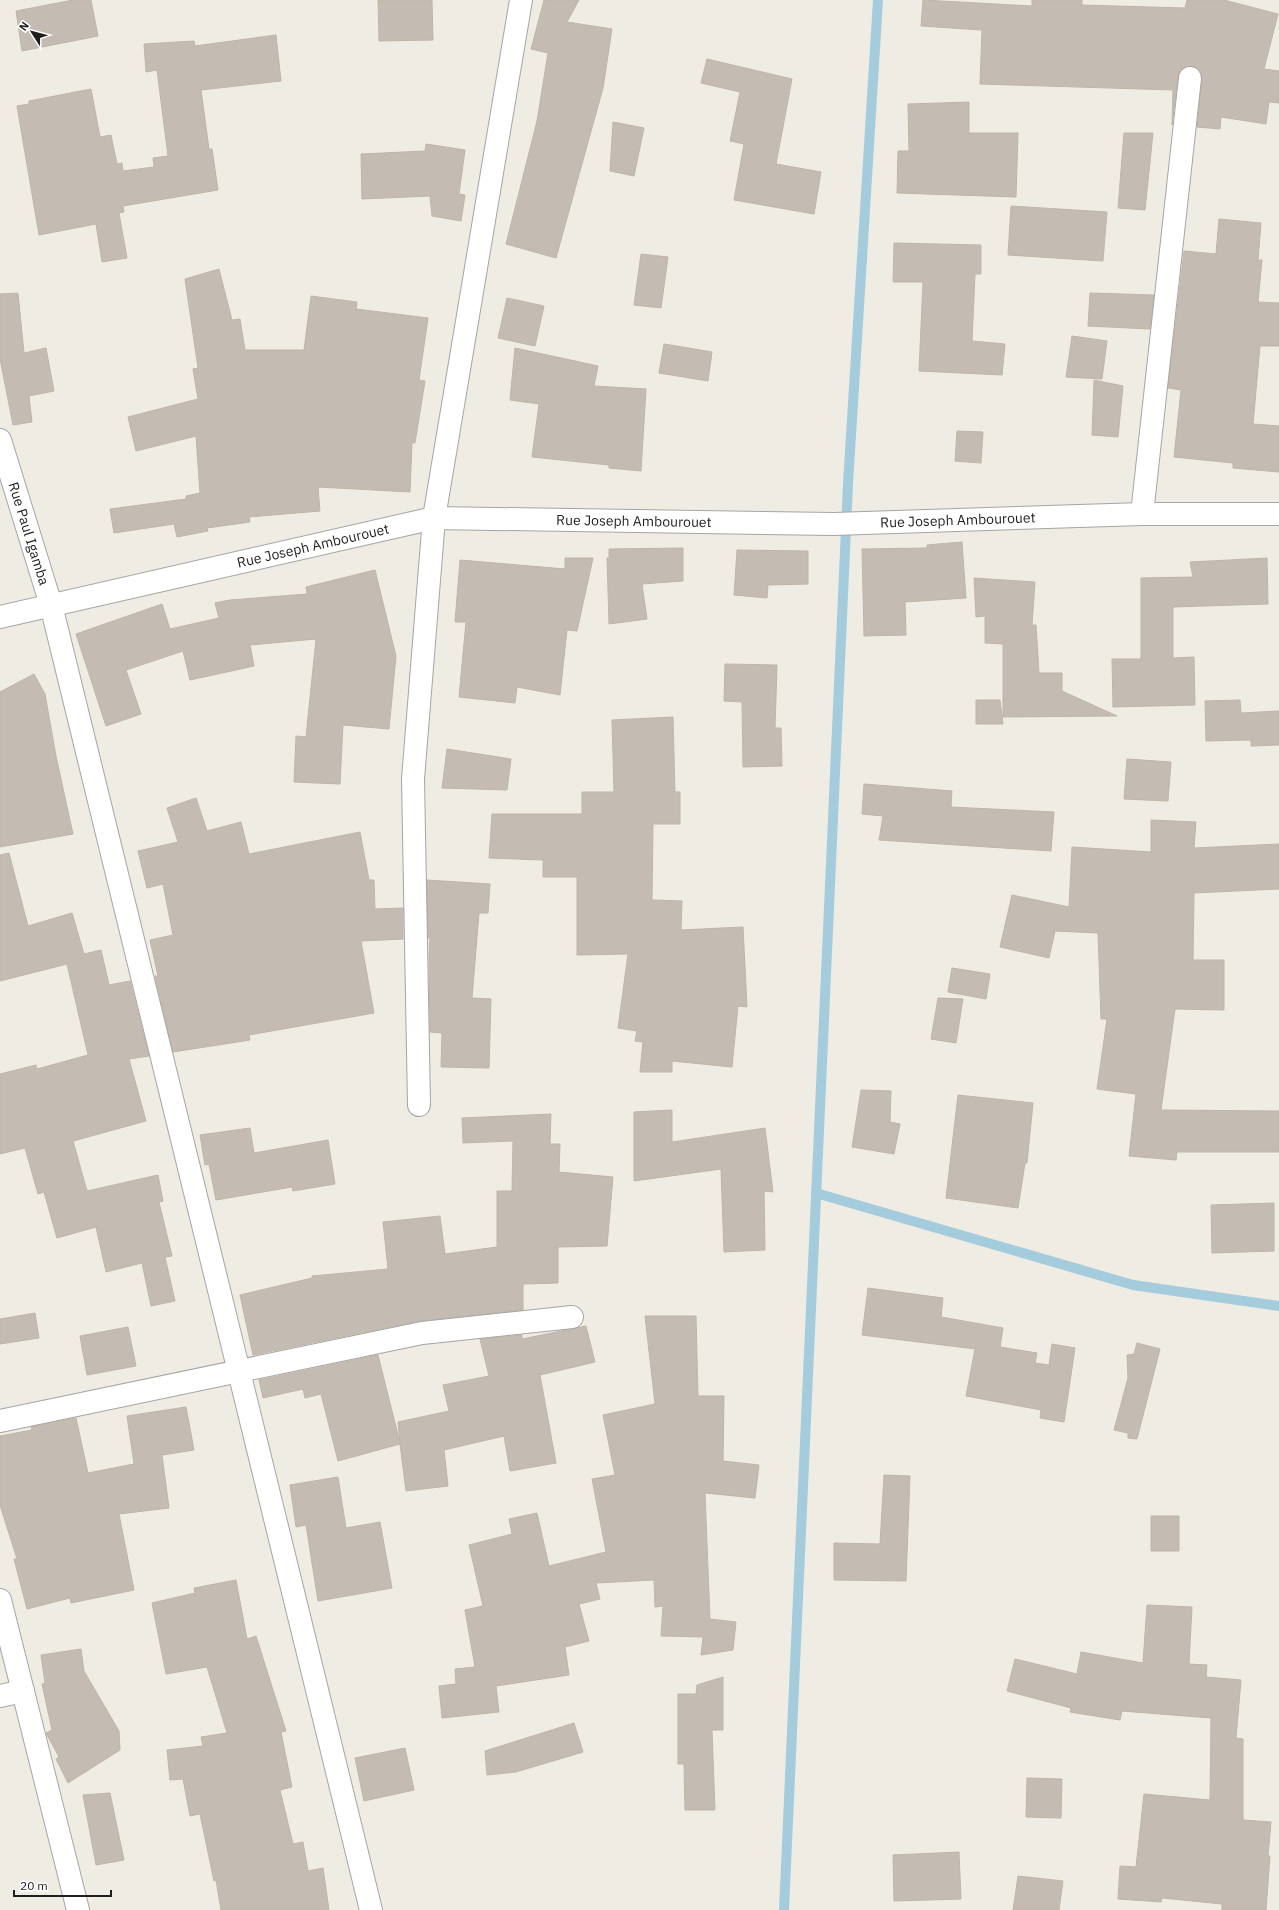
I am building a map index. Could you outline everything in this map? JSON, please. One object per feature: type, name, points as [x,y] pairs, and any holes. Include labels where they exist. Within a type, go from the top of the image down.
[{"type":"street","points":[[419,1105],[413,779],[434,518],[521,0]]},
{"type":"street","points":[[1142,514],[1190,78]]},
{"type":"street","name":"Rue Paul Igamba","points":[[0,440],[52,605],[371,1910]]},
{"type":"street","name":"Rue Joseph Ambourouet","points":[[0,617],[434,518],[834,524],[1142,514],[1279,514]]},
{"type":"street","points":[[0,1421],[422,1334],[572,1317]]},
{"type":"street","points":[[0,1600],[78,1910]]},
{"type":"street","points":[[0,1696],[23,1691]]},
{"type":"building","points":[[73,0],[91,0],[98,36],[22,51],[16,11]]},
{"type":"building","points":[[378,0],[432,0],[433,40],[379,41]]},
{"type":"building","points":[[544,0],[579,0],[567,22],[612,29],[603,88],[556,258],[506,244],[537,121],[548,53],[531,49]]},
{"type":"building","points":[[923,0],[1032,6],[1032,0],[1082,0],[1082,5],[1185,8],[1187,0],[1224,0],[1278,14],[1264,69],[1279,71],[1279,103],[1269,102],[1266,124],[1221,117],[1220,129],[1197,127],[1202,79],[1198,68],[1191,66],[1180,70],[1178,76],[1172,125],[1173,90],[980,84],[982,30],[921,26]]},
{"type":"building","points":[[276,35],[281,81],[201,90],[209,149],[212,149],[218,190],[123,206],[124,212],[119,213],[127,258],[102,262],[96,224],[39,235],[17,106],[29,104],[29,101],[91,89],[100,137],[111,135],[117,164],[122,163],[123,171],[154,167],[153,158],[168,156],[157,70],[146,72],[144,44],[194,41],[195,46]]},
{"type":"building","points":[[707,59],[792,79],[776,164],[821,172],[814,214],[734,200],[744,144],[730,141],[740,92],[701,83]]},
{"type":"building","points":[[969,102],[969,133],[1018,133],[1016,197],[897,193],[898,151],[909,151],[908,104]]},
{"type":"building","points":[[613,122],[644,128],[634,176],[610,171]]},
{"type":"building","points":[[1124,133],[1153,133],[1145,210],[1118,208]]},
{"type":"building","points":[[426,144],[465,150],[459,194],[465,195],[461,221],[432,216],[430,196],[362,199],[361,154],[425,151]]},
{"type":"building","points":[[1011,206],[1107,212],[1103,261],[1008,255]]},
{"type":"building","points":[[1219,219],[1261,223],[1258,260],[1262,260],[1258,302],[1279,303],[1279,346],[1260,346],[1253,424],[1279,426],[1279,472],[1233,468],[1233,463],[1174,457],[1181,390],[1168,388],[1184,251],[1216,254]]},
{"type":"building","points":[[894,243],[981,245],[981,274],[975,274],[972,341],[1005,344],[1002,375],[919,371],[923,282],[893,282]]},
{"type":"building","points":[[641,254],[668,257],[661,308],[634,305]]},
{"type":"building","points":[[219,269],[232,320],[240,319],[245,350],[304,350],[311,296],[357,302],[356,309],[428,318],[419,380],[425,381],[415,443],[412,443],[410,492],[318,487],[320,511],[249,517],[250,522],[207,528],[208,531],[177,537],[174,524],[114,533],[110,509],[186,499],[186,496],[200,493],[196,436],[136,451],[128,417],[198,399],[193,369],[198,368],[185,279]]},
{"type":"building","points":[[18,293],[24,353],[46,348],[54,391],[29,396],[32,422],[13,425],[0,359],[0,294]]},
{"type":"building","points":[[1090,293],[1154,295],[1150,329],[1088,326]]},
{"type":"building","points":[[507,298],[544,306],[535,346],[498,338]]},
{"type":"building","points":[[1072,336],[1107,341],[1102,379],[1066,377]]},
{"type":"building","points":[[664,344],[712,352],[708,381],[659,373]]},
{"type":"building","points":[[515,348],[598,366],[594,386],[646,389],[641,471],[609,468],[609,465],[532,457],[539,404],[510,400]]},
{"type":"building","points":[[1094,380],[1123,386],[1118,437],[1092,435]]},
{"type":"building","points":[[957,431],[983,432],[981,463],[955,461]]},
{"type":"building","points":[[962,542],[966,598],[905,602],[906,635],[864,636],[862,549],[927,548],[927,545]]},
{"type":"building","points":[[683,548],[683,581],[642,584],[647,619],[609,624],[607,558],[609,558],[609,549]]},
{"type":"building","points":[[737,550],[808,551],[808,584],[768,585],[767,598],[734,595]]},
{"type":"building","points":[[565,558],[593,558],[577,631],[567,630],[560,695],[517,687],[515,703],[459,697],[466,622],[455,622],[460,560],[565,569]]},
{"type":"building","points":[[1267,558],[1268,604],[1173,607],[1173,658],[1194,657],[1195,705],[1113,707],[1112,659],[1141,659],[1141,578],[1193,577],[1190,562]]},
{"type":"building","points":[[375,570],[396,656],[389,729],[343,725],[340,784],[294,782],[296,736],[306,737],[316,639],[250,645],[254,666],[190,680],[183,651],[126,670],[141,714],[106,726],[76,634],[162,604],[170,629],[219,618],[215,603],[230,600],[307,594],[306,587]]},
{"type":"building","points":[[974,578],[1035,582],[1032,625],[1036,625],[1039,673],[1062,673],[1062,691],[1117,716],[1003,717],[1003,644],[985,643],[985,616],[976,617]]},
{"type":"building","points":[[725,664],[777,665],[775,728],[781,728],[782,766],[743,767],[742,702],[724,701]]},
{"type":"building","points":[[34,674],[45,694],[56,756],[73,834],[0,847],[0,692]]},
{"type":"building","points":[[976,700],[1000,700],[1003,724],[976,724]]},
{"type":"building","points":[[1240,700],[1241,713],[1279,711],[1279,745],[1251,746],[1251,740],[1206,741],[1205,701]]},
{"type":"building","points":[[673,717],[675,792],[680,792],[680,824],[653,824],[652,900],[682,901],[681,930],[743,927],[747,1007],[738,1006],[732,1067],[672,1061],[672,1072],[640,1072],[643,1042],[635,1041],[637,1031],[618,1028],[628,954],[577,955],[577,877],[543,877],[543,860],[489,858],[492,814],[582,814],[582,792],[614,792],[612,720]]},
{"type":"building","points":[[447,749],[511,759],[507,790],[442,788]]},
{"type":"building","points":[[1127,759],[1171,762],[1168,801],[1124,799]]},
{"type":"building","points":[[864,784],[952,791],[951,807],[1054,812],[1051,851],[879,840],[883,816],[862,814]]},
{"type":"building","points":[[196,798],[207,831],[241,822],[249,854],[360,832],[369,880],[374,880],[375,909],[403,908],[403,939],[361,941],[374,1013],[249,1035],[250,1040],[173,1052],[155,976],[158,976],[150,940],[173,935],[163,884],[147,888],[138,851],[178,842],[167,808]]},
{"type":"building","points":[[1151,820],[1196,822],[1194,848],[1279,844],[1279,889],[1194,893],[1193,960],[1224,960],[1224,1010],[1175,1009],[1161,1110],[1279,1111],[1279,1152],[1177,1152],[1176,1160],[1129,1156],[1136,1094],[1097,1089],[1107,1019],[1101,1019],[1098,933],[1055,931],[1049,958],[1000,947],[1012,895],[1069,907],[1072,847],[1151,852]]},
{"type":"building","points":[[9,853],[28,926],[72,913],[84,954],[101,950],[109,985],[130,981],[149,1056],[129,1059],[146,1121],[73,1141],[87,1191],[158,1175],[163,1201],[159,1202],[172,1256],[165,1257],[175,1301],[151,1306],[142,1263],[106,1272],[96,1227],[57,1238],[44,1192],[38,1194],[25,1148],[0,1154],[0,1074],[36,1065],[37,1069],[88,1055],[67,964],[0,981],[0,855]]},
{"type":"building","points":[[427,880],[490,884],[488,913],[479,913],[472,998],[491,999],[489,1068],[441,1067],[442,1033],[430,1032],[430,938],[428,938]]},
{"type":"building","points":[[952,968],[990,974],[986,999],[948,992]]},
{"type":"building","points":[[938,998],[963,999],[956,1043],[931,1039]]},
{"type":"building","points":[[861,1090],[891,1091],[890,1122],[900,1124],[894,1154],[852,1147]]},
{"type":"building","points":[[958,1095],[1033,1103],[1027,1163],[1025,1163],[1018,1208],[946,1198]]},
{"type":"building","points":[[672,1110],[672,1142],[765,1128],[773,1192],[764,1191],[765,1250],[724,1252],[721,1169],[634,1181],[634,1112]]},
{"type":"building","points":[[551,1114],[550,1144],[560,1144],[559,1172],[613,1177],[607,1246],[558,1247],[558,1283],[523,1284],[523,1310],[419,1321],[253,1355],[240,1295],[312,1278],[312,1276],[388,1269],[383,1222],[440,1216],[445,1254],[497,1247],[497,1191],[512,1191],[513,1141],[463,1143],[462,1118]]},
{"type":"building","points":[[250,1128],[254,1153],[328,1140],[335,1184],[293,1191],[292,1187],[216,1200],[209,1164],[205,1165],[200,1135]]},
{"type":"building","points":[[1274,1203],[1274,1251],[1212,1253],[1211,1205]]},
{"type":"building","points":[[868,1288],[943,1298],[941,1317],[1003,1328],[1000,1347],[1037,1353],[1035,1363],[1049,1365],[1052,1344],[1075,1348],[1064,1422],[1040,1418],[1041,1410],[966,1396],[975,1349],[862,1335]]},
{"type":"building","points":[[35,1313],[39,1338],[0,1344],[0,1319]]},
{"type":"building","points":[[645,1316],[696,1316],[698,1396],[724,1396],[723,1461],[759,1465],[755,1498],[705,1493],[710,1619],[736,1622],[733,1650],[701,1655],[703,1637],[661,1636],[663,1606],[655,1607],[654,1580],[596,1583],[600,1599],[579,1604],[589,1641],[565,1647],[569,1675],[496,1686],[499,1712],[442,1718],[439,1686],[456,1684],[455,1669],[475,1667],[465,1610],[483,1606],[469,1545],[512,1534],[509,1519],[537,1513],[549,1566],[606,1552],[592,1479],[615,1475],[603,1415],[655,1404]]},
{"type":"building","points":[[586,1326],[595,1362],[540,1375],[556,1463],[510,1471],[504,1436],[444,1450],[448,1486],[406,1491],[400,1444],[338,1461],[321,1394],[305,1398],[303,1389],[263,1398],[259,1380],[378,1355],[400,1443],[398,1422],[449,1411],[443,1385],[489,1376],[480,1339],[522,1335],[522,1339]]},
{"type":"building","points":[[128,1327],[136,1366],[87,1375],[80,1336]]},
{"type":"building","points":[[1137,1343],[1160,1349],[1137,1439],[1128,1438],[1128,1433],[1114,1430],[1128,1378],[1127,1355],[1134,1354]]},
{"type":"building","points":[[186,1407],[194,1450],[162,1455],[169,1508],[119,1514],[134,1590],[71,1603],[70,1598],[27,1609],[14,1559],[17,1559],[0,1505],[0,1436],[32,1430],[31,1427],[76,1418],[88,1473],[134,1464],[127,1416]]},
{"type":"building","points":[[884,1475],[910,1476],[906,1581],[834,1580],[834,1543],[880,1544]]},
{"type":"building","points":[[338,1477],[346,1528],[380,1522],[392,1588],[318,1601],[306,1525],[296,1527],[290,1485]]},
{"type":"building","points":[[1151,1516],[1179,1516],[1179,1551],[1151,1551]]},
{"type":"building","points":[[236,1580],[247,1639],[256,1636],[286,1731],[281,1732],[292,1787],[280,1790],[293,1844],[303,1842],[308,1871],[323,1868],[329,1910],[221,1910],[216,1880],[214,1881],[200,1814],[190,1816],[183,1779],[170,1780],[167,1750],[203,1746],[201,1737],[227,1733],[207,1667],[166,1674],[152,1603],[195,1593],[194,1588]]},
{"type":"building","points":[[1147,1605],[1192,1607],[1189,1664],[1207,1665],[1206,1677],[1241,1680],[1236,1738],[1243,1739],[1243,1820],[1271,1822],[1266,1910],[1222,1910],[1222,1904],[1162,1898],[1161,1902],[1118,1899],[1120,1866],[1136,1867],[1144,1794],[1210,1800],[1211,1718],[1122,1711],[1120,1720],[1070,1712],[1071,1708],[1007,1691],[1015,1659],[1077,1674],[1081,1652],[1143,1663]]},
{"type":"building","points":[[81,1649],[84,1671],[119,1731],[120,1750],[68,1783],[56,1759],[59,1757],[46,1733],[52,1730],[42,1684],[45,1683],[41,1655]]},
{"type":"building","points":[[723,1677],[723,1730],[712,1730],[715,1810],[685,1810],[684,1764],[678,1764],[678,1694],[696,1694],[697,1685]]},
{"type":"building","points":[[574,1723],[583,1752],[516,1772],[487,1775],[485,1751]]},
{"type":"building","points":[[405,1748],[414,1790],[364,1801],[355,1758]]},
{"type":"building","points":[[1027,1778],[1062,1779],[1061,1818],[1026,1817]]},
{"type":"building","points":[[110,1793],[124,1860],[96,1865],[83,1795]]},
{"type":"building","points":[[959,1852],[961,1899],[894,1901],[893,1855]]},
{"type":"building","points":[[1018,1876],[1063,1881],[1059,1910],[1013,1910]]},
{"type":"waterway","points":[[784,1910],[848,484],[878,0]]},
{"type":"waterway","points":[[816,1193],[1133,1285],[1279,1306]]}]
